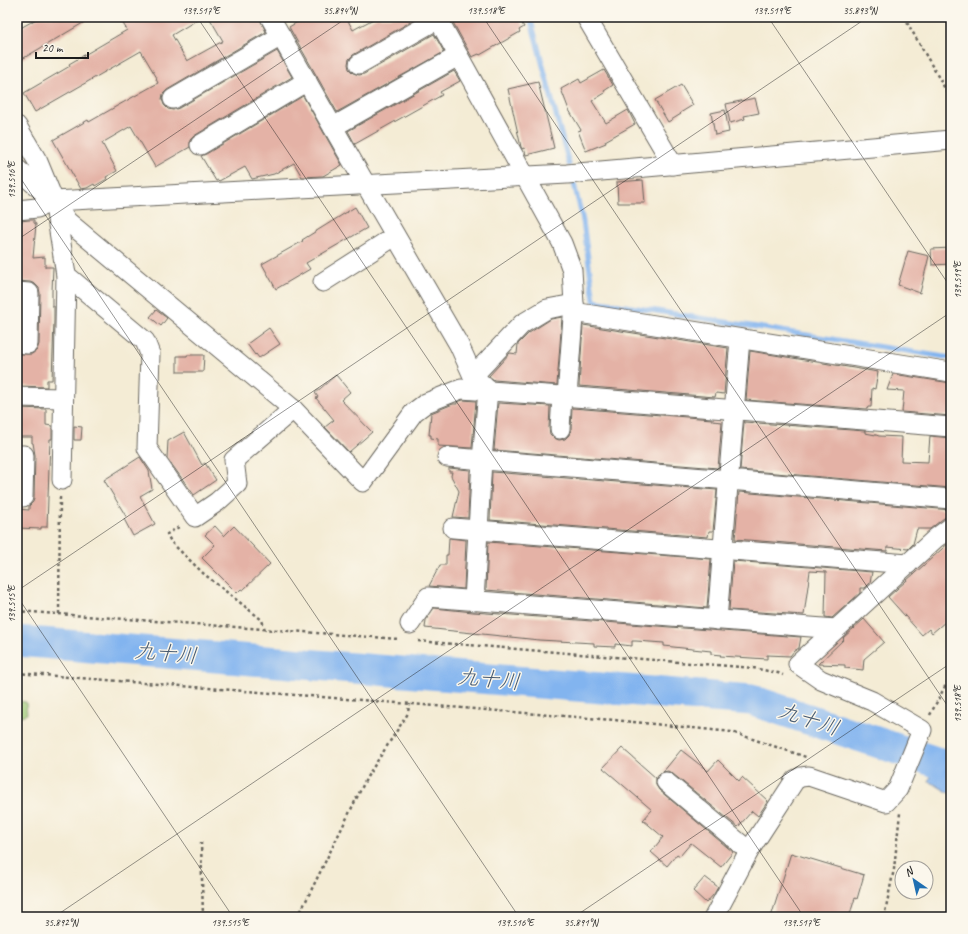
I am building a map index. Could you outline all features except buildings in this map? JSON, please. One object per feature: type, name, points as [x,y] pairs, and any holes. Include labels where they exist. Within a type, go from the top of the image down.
[{"type":"street","points":[[270,17],[459,345],[473,376],[488,390]]},
{"type":"street","points":[[586,17],[673,165]]},
{"type":"street","points":[[359,64],[437,18],[562,242],[572,270],[573,308],[565,396],[560,429]]},
{"type":"street","points":[[173,99],[281,36]]},
{"type":"street","points":[[333,127],[458,56]]},
{"type":"street","points":[[200,145],[307,81]]},
{"type":"street","points":[[17,126],[38,162],[54,201],[67,221],[293,409],[363,482],[414,412],[426,403],[461,389],[735,409],[951,427]]},
{"type":"street","points":[[17,210],[36,208],[54,201],[567,174],[951,140]]},
{"type":"street","points":[[17,169],[54,201],[66,275],[62,480]]},
{"type":"street","points":[[322,282],[395,236]]},
{"type":"street","points":[[66,275],[145,342],[150,354],[147,448],[195,517],[217,502],[237,484],[234,460],[293,409]]},
{"type":"street","points":[[17,292],[29,293],[28,344],[17,343]]},
{"type":"street","points":[[473,376],[522,324],[547,309],[573,308],[740,339],[951,372]]},
{"type":"street","points":[[717,620],[740,339]]},
{"type":"street","points":[[474,601],[482,460],[488,390]]},
{"type":"street","points":[[17,396],[63,398]]},
{"type":"street","points":[[17,455],[24,455],[23,497],[17,497]]},
{"type":"street","points":[[447,457],[951,499]]},
{"type":"street","points":[[714,917],[749,851],[795,780],[801,777],[809,776],[886,802],[898,789],[904,771],[920,736],[872,701],[821,680],[798,664],[951,526]]},
{"type":"street","points":[[453,528],[908,564]]},
{"type":"street","points":[[413,632],[428,597],[836,629]]},
{"type":"street","points":[[666,782],[749,851]]},
{"type":"path","points":[[904,17],[951,99]]},
{"type":"path","points":[[59,614],[60,490],[62,480]]},
{"type":"path","points":[[195,517],[167,534],[171,542],[204,574],[262,620],[265,630]]},
{"type":"path","points":[[17,611],[400,639]]},
{"type":"path","points":[[413,632],[753,668],[778,673],[787,677]]},
{"type":"path","points":[[17,674],[410,704],[732,732],[807,758]]},
{"type":"path","points":[[920,736],[951,675]]},
{"type":"path","points":[[298,917],[367,777],[407,715],[410,704]]},
{"type":"path","points":[[884,917],[894,869],[900,810],[898,789]]},
{"type":"path","points":[[201,842],[203,917]]},
{"type":"green space","points":[[17,701],[26,702],[27,714],[17,717]]},
{"type":"water","points":[[942,748],[951,750],[951,794],[929,781]]},
{"type":"waterway","points":[[530,17],[569,164]]},
{"type":"waterway","points":[[574,184],[583,221],[594,301],[951,358]]},
{"type":"waterway","name":"九十川","points":[[17,641],[751,700],[951,767]]}]
